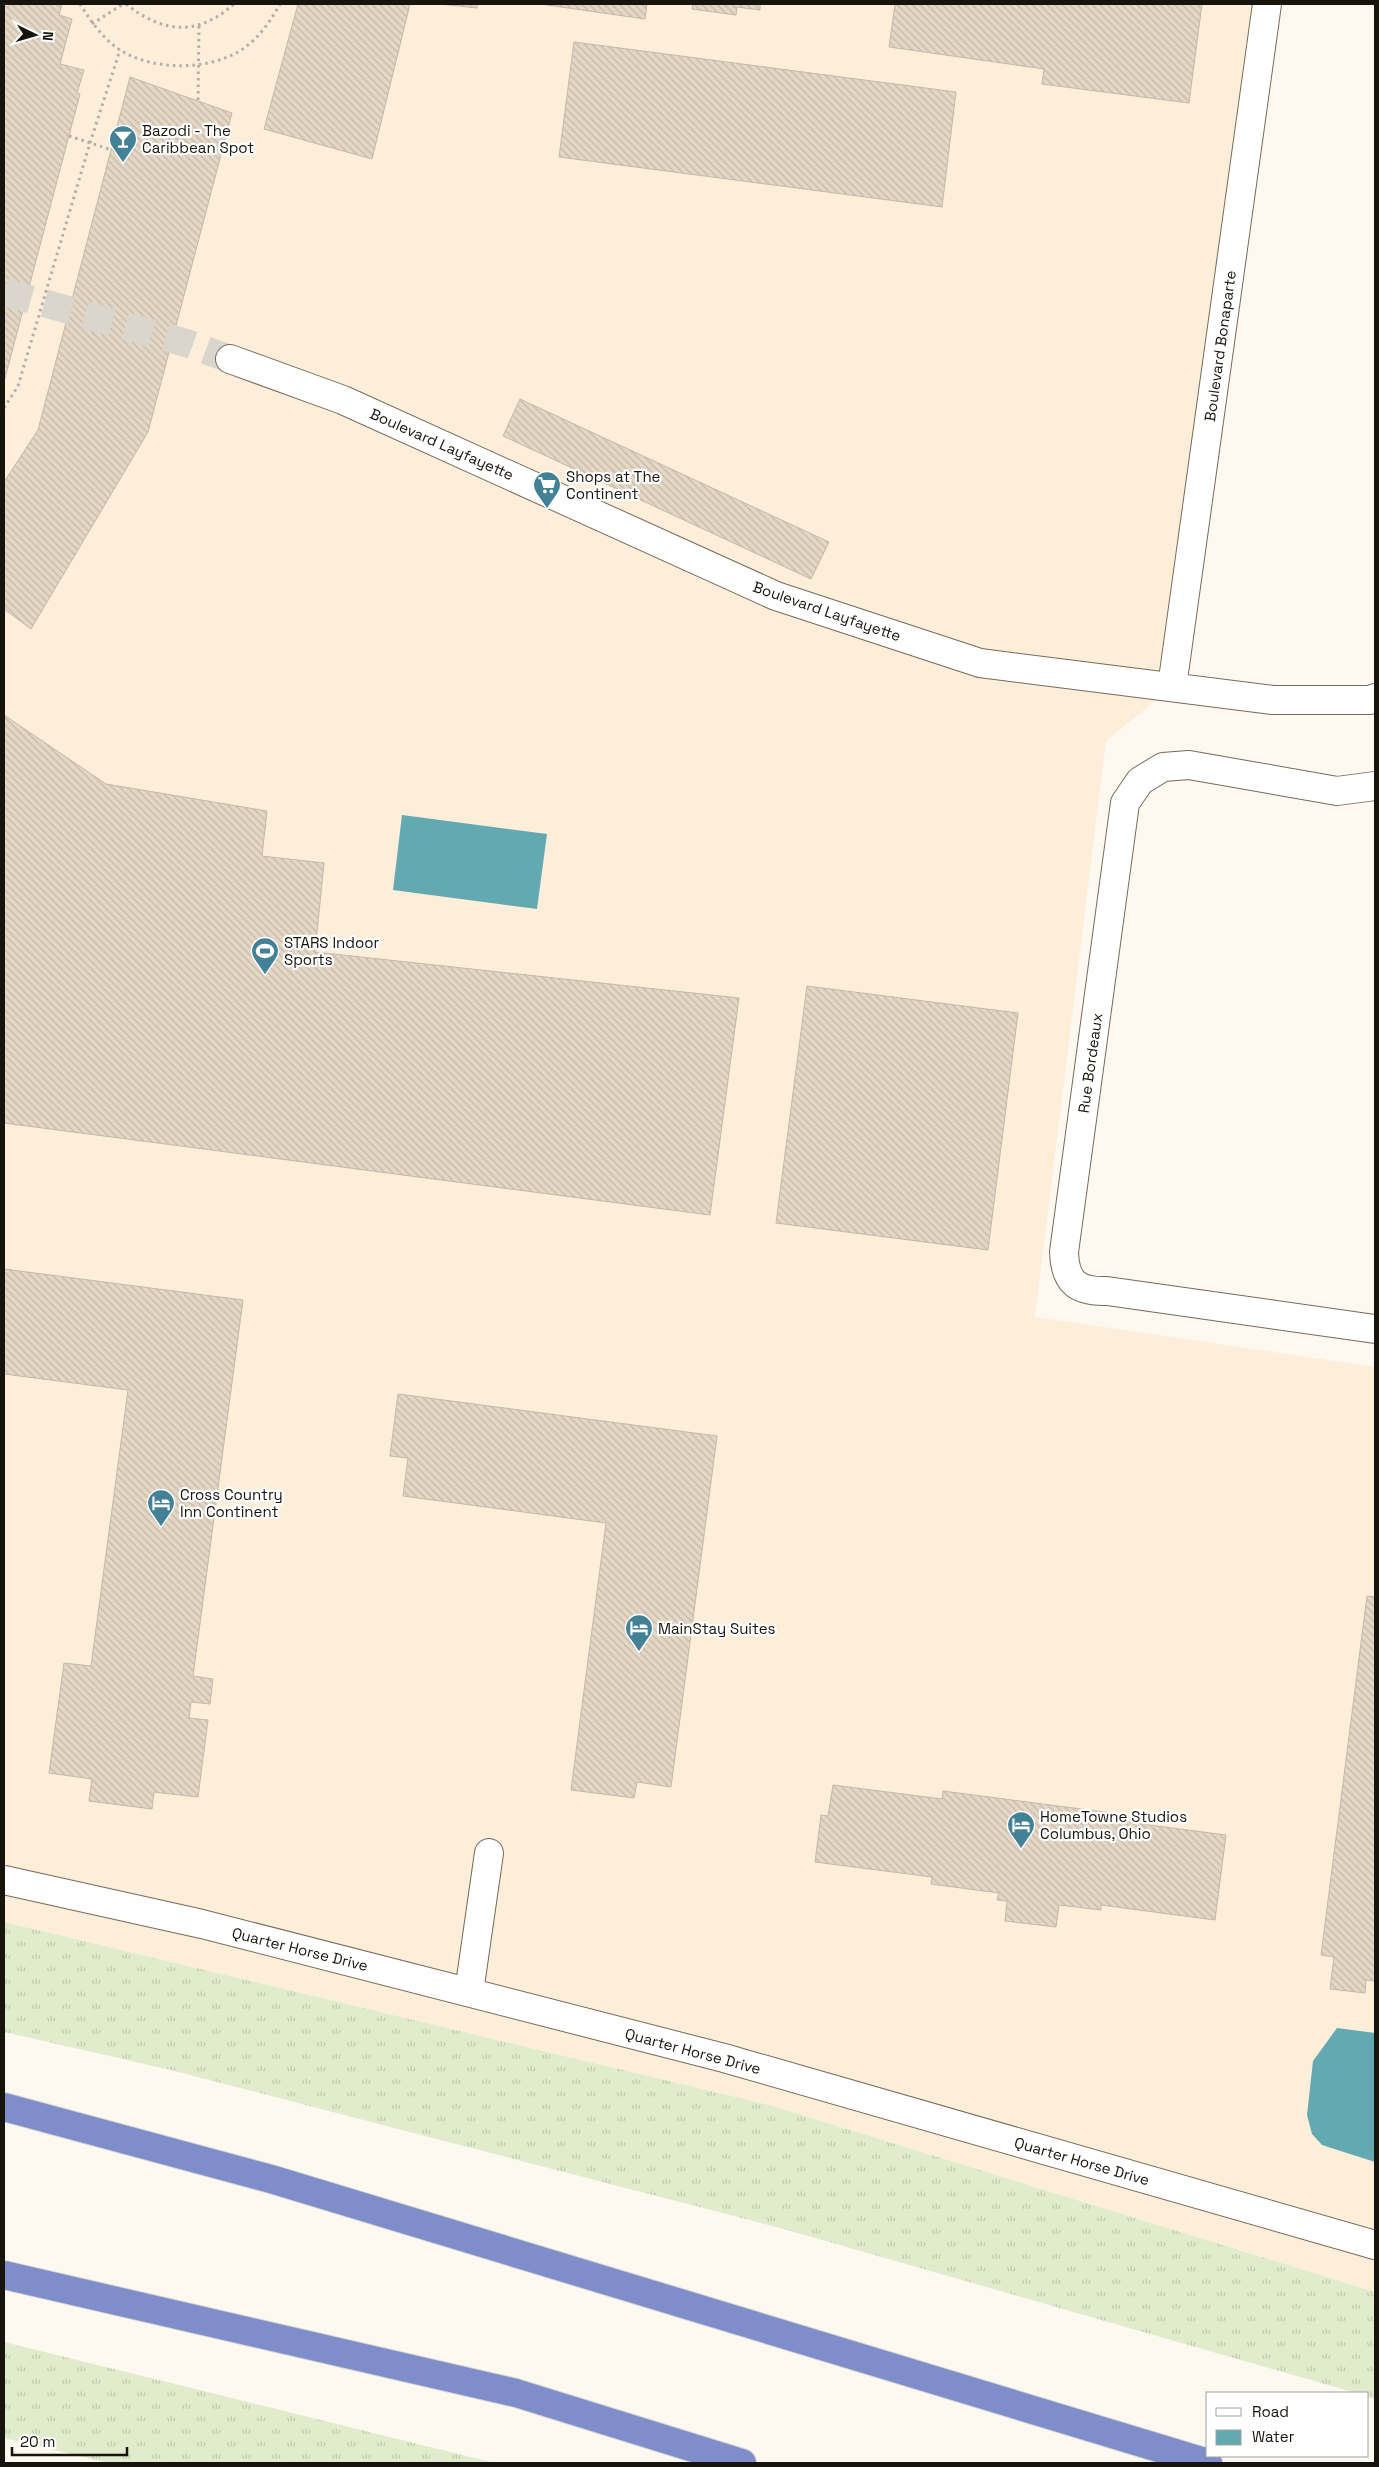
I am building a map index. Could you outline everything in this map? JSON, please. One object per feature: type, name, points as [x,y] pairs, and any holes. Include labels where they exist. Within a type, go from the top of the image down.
[{"type":"highway","points":[[4,2107],[272,2179],[1208,2463]]},
{"type":"highway","points":[[4,2275],[516,2393],[742,2463]]},
{"type":"street","name":"Boulevard Bonaparte","points":[[1172,687],[1267,4]]},
{"type":"street","name":"Boulevard Layfayette","points":[[230,359],[343,400],[776,596],[980,663],[1273,700],[1370,700],[1375,698]]},
{"type":"street","name":"Rue Bordeaux","points":[[1375,786],[1337,791],[1188,765],[1163,767],[1140,781],[1125,803],[1064,1252],[1065,1270],[1074,1284],[1090,1292],[1107,1291],[1375,1329]]},
{"type":"street","points":[[469,1992],[489,1852]]},
{"type":"street","name":"Quarter Horse Drive","points":[[4,1880],[202,1924],[724,2058],[1375,2245]]},
{"type":"path","points":[[80,4],[92,24],[120,50],[159,65],[198,65],[238,52],[268,26],[280,4]]},
{"type":"path","points":[[92,24],[125,4],[146,19],[155,22],[172,27],[199,26],[221,16],[234,4]]},
{"type":"path","points":[[198,100],[199,26]]},
{"type":"path","points":[[4,408],[18,386],[90,143],[120,50]]},
{"type":"path","points":[[69,136],[112,150]]},
{"type":"shaded area","points":[[4,4],[1267,4],[1172,687],[1106,741],[1035,1317],[1375,1367],[1375,2292],[769,2105],[4,1922]]},
{"type":"green space","points":[[4,1922],[769,2105],[1375,2292],[1375,2400],[1369,2397],[1369,2392],[1353,2392],[784,2229],[171,2070],[4,2032]]},
{"type":"green space","points":[[4,2342],[495,2463],[108,2463],[4,2438]]},
{"type":"water","points":[[402,815],[547,834],[537,909],[393,890]]},
{"type":"water","points":[[1337,2028],[1375,2033],[1375,2162],[1322,2145],[1312,2134],[1307,2115],[1313,2061]]},
{"type":"building","points":[[10,4],[62,4],[59,15],[72,19],[60,64],[84,70],[77,93],[80,94],[4,382],[4,6],[9,7]]},
{"type":"building","points":[[298,4],[410,4],[372,159],[264,129]]},
{"type":"building","points":[[440,4],[477,4],[477,8]]},
{"type":"building","points":[[540,4],[647,4],[645,19]]},
{"type":"building","points":[[693,4],[760,4],[760,10],[737,7],[736,15],[692,9]]},
{"type":"building","points":[[895,4],[1202,4],[1189,103],[1042,84],[1044,69],[889,47]]},
{"type":"building","points":[[574,42],[956,92],[942,207],[559,157]]},
{"type":"building","points":[[130,77],[232,113],[148,432],[31,629],[4,609],[4,482],[38,430]]},
{"type":"building","points":[[520,399],[829,542],[811,579],[503,436]]},
{"type":"building","name":"STARS Indoor Sports","points":[[4,715],[106,784],[267,811],[262,856],[324,863],[315,952],[739,998],[710,1215],[4,1123]]},
{"type":"building","points":[[807,986],[1018,1013],[988,1250],[776,1223]]},
{"type":"building","name":"Cross Country Inn Continent","points":[[4,1269],[243,1300],[193,1676],[213,1679],[210,1704],[191,1702],[189,1718],[208,1720],[198,1797],[154,1792],[152,1809],[89,1801],[92,1779],[49,1773],[64,1663],[91,1666],[128,1390],[4,1374]]},
{"type":"building","name":"MainStay Suites","points":[[398,1394],[717,1436],[671,1787],[637,1782],[634,1798],[571,1790],[606,1523],[403,1496],[408,1458],[390,1456]]},
{"type":"building","points":[[1367,1596],[1375,1597],[1375,1981],[1366,1980],[1365,1993],[1330,1989],[1334,1957],[1321,1955]]},
{"type":"building","name":"HomeTowne Studios Columbus, Ohio","points":[[833,1785],[942,1799],[943,1791],[1112,1813],[1111,1820],[1226,1835],[1215,1920],[1101,1905],[1101,1910],[1059,1905],[1056,1927],[1005,1921],[1007,1901],[997,1900],[999,1893],[931,1884],[932,1877],[815,1862],[821,1815],[828,1816]]},
{"type":"tunnel","points":[[4,292],[186,343],[230,359]]},
{"type":"place","name":"Bazodi - The Caribbean Spot","points":[[123,163]]},
{"type":"place","name":"Shops at The Continent","points":[[547,509]]},
{"type":"place","name":"STARS Indoor Sports","points":[[265,975]]},
{"type":"place","name":"Cross Country Inn Continent","points":[[161,1527]]},
{"type":"place","name":"MainStay Suites","points":[[639,1652]]},
{"type":"place","name":"HomeTowne Studios Columbus, Ohio","points":[[1021,1849]]}]
